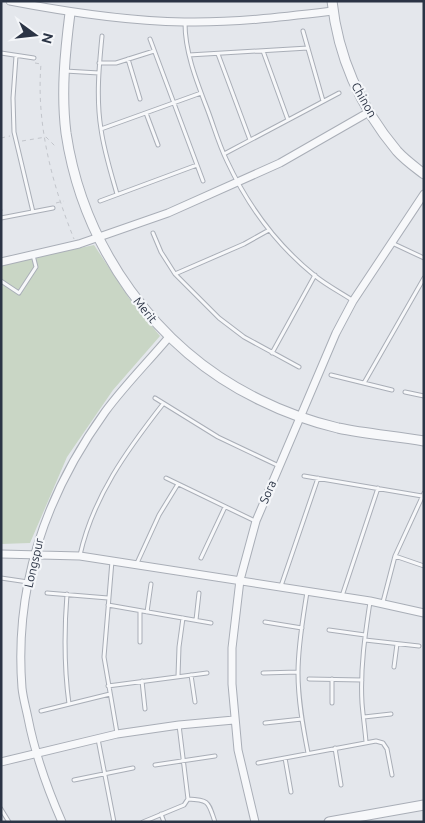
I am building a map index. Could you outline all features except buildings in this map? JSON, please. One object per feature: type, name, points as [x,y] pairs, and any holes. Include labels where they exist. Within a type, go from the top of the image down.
[{"type":"street","points":[[10,1],[70,13],[132,20],[185,22],[274,18],[332,6]]},
{"type":"street","name":"Chinon","points":[[332,6],[348,71],[369,112],[398,152],[424,174]]},
{"type":"street","name":"Merit","points":[[70,13],[64,71],[66,132],[72,164],[82,199],[98,237],[117,273],[144,309],[168,337],[222,380],[261,401],[335,427],[424,441]]},
{"type":"street","points":[[1,262],[76,244],[168,214],[280,163],[369,112]]},
{"type":"street","name":"Sora","points":[[255,822],[238,750],[234,720],[232,648],[240,580],[256,521],[336,333],[353,301],[424,194]]},
{"type":"street","name":"Longspur","points":[[62,822],[47,787],[36,752],[22,690],[21,654],[24,608],[34,554],[41,530],[56,494],[79,452],[106,411],[168,337]]},
{"type":"street","points":[[1,554],[80,556],[112,560],[342,596],[424,613]]},
{"type":"street","points":[[1,762],[36,752],[117,734],[179,725],[234,720]]},
{"type":"street","points":[[330,822],[424,805]]},
{"type":"lane","points":[[185,22],[185,38],[201,93],[224,154],[238,183],[269,230],[315,275],[353,301]]},
{"type":"lane","points":[[303,31],[323,101]]},
{"type":"lane","points":[[102,36],[98,91],[101,129],[107,161],[117,194]]},
{"type":"lane","points":[[150,39],[204,181]]},
{"type":"lane","points":[[189,55],[308,48]]},
{"type":"lane","points":[[99,63],[112,64],[155,51]]},
{"type":"lane","points":[[263,51],[288,120]]},
{"type":"lane","points":[[1,53],[34,58]]},
{"type":"lane","points":[[218,54],[250,140]]},
{"type":"lane","points":[[16,56],[13,98],[15,135],[33,212]]},
{"type":"lane","points":[[128,59],[140,99]]},
{"type":"lane","points":[[64,71],[99,72]]},
{"type":"lane","points":[[101,129],[201,93]]},
{"type":"lane","points":[[224,154],[339,93]]},
{"type":"lane","points":[[146,113],[158,145]]},
{"type":"lane","points":[[100,201],[197,165]]},
{"type":"lane","points":[[1,218],[53,208]]},
{"type":"lane","points":[[175,274],[244,244],[269,230]]},
{"type":"lane","points":[[153,233],[161,252],[175,274],[219,318],[244,337],[299,367]]},
{"type":"lane","points":[[392,243],[424,258]]},
{"type":"lane","points":[[1,282],[19,293],[36,267],[33,254]]},
{"type":"lane","points":[[272,353],[315,275]]},
{"type":"lane","points":[[364,383],[424,278]]},
{"type":"lane","points":[[331,376],[392,390]]},
{"type":"lane","points":[[405,392],[424,396]]},
{"type":"lane","points":[[155,398],[218,437],[279,466]]},
{"type":"lane","points":[[80,556],[84,536],[98,501],[116,468],[164,404]]},
{"type":"lane","points":[[304,476],[423,495],[395,556],[383,604]]},
{"type":"lane","points":[[166,478],[256,521]]},
{"type":"lane","points":[[280,587],[318,478]]},
{"type":"lane","points":[[137,564],[158,515],[178,484]]},
{"type":"lane","points":[[342,596],[378,488]]},
{"type":"lane","points":[[201,558],[225,507]]},
{"type":"lane","points":[[395,556],[424,566]]},
{"type":"lane","points":[[112,560],[104,657],[117,734]]},
{"type":"lane","points":[[1,578],[29,583]]},
{"type":"lane","points":[[147,612],[151,584]]},
{"type":"lane","points":[[307,591],[298,672],[302,719],[308,753]]},
{"type":"lane","points":[[47,593],[108,598]]},
{"type":"lane","points":[[196,620],[199,593]]},
{"type":"lane","points":[[67,594],[65,674],[69,704]]},
{"type":"lane","points":[[366,742],[362,680],[364,640],[370,601]]},
{"type":"lane","points":[[108,605],[211,623]]},
{"type":"lane","points":[[140,610],[140,642]]},
{"type":"lane","points":[[178,676],[178,647],[183,618]]},
{"type":"lane","points":[[265,622],[302,628]]},
{"type":"lane","points":[[329,630],[365,635]]},
{"type":"lane","points":[[364,640],[418,646]]},
{"type":"lane","points":[[394,667],[398,644]]},
{"type":"lane","points":[[263,673],[298,672]]},
{"type":"lane","points":[[108,686],[207,673]]},
{"type":"lane","points":[[191,674],[195,702]]},
{"type":"lane","points":[[309,679],[362,680]]},
{"type":"lane","points":[[332,679],[332,703]]},
{"type":"lane","points":[[142,681],[145,709]]},
{"type":"lane","points":[[41,711],[110,694]]},
{"type":"lane","points":[[364,717],[391,714]]},
{"type":"lane","points":[[265,723],[302,719]]},
{"type":"lane","points":[[143,822],[184,805],[188,798],[179,725]]},
{"type":"lane","points":[[98,738],[114,822]]},
{"type":"lane","points":[[258,763],[376,741],[383,743],[387,748],[392,775]]},
{"type":"lane","points":[[336,748],[341,785]]},
{"type":"lane","points":[[155,766],[215,756]]},
{"type":"lane","points":[[285,758],[291,792]]},
{"type":"lane","points":[[74,780],[133,768]]},
{"type":"lane","points":[[188,798],[206,800],[209,803],[215,822]]},
{"type":"lane","points":[[1,809],[9,822]]},
{"type":"lane","points":[[161,814],[164,822]]},
{"type":"path","points":[[34,58],[35,63],[42,64],[41,104],[44,137],[51,171],[60,202],[76,244]]},
{"type":"path","points":[[1,138],[15,135]]},
{"type":"path","points":[[16,142],[44,137],[57,148]]},
{"type":"path","points":[[53,208],[55,203],[64,202]]},
{"type":"green space","points":[[94,245],[129,298],[160,336],[113,390],[67,457],[30,543],[1,544],[1,265]]}]
